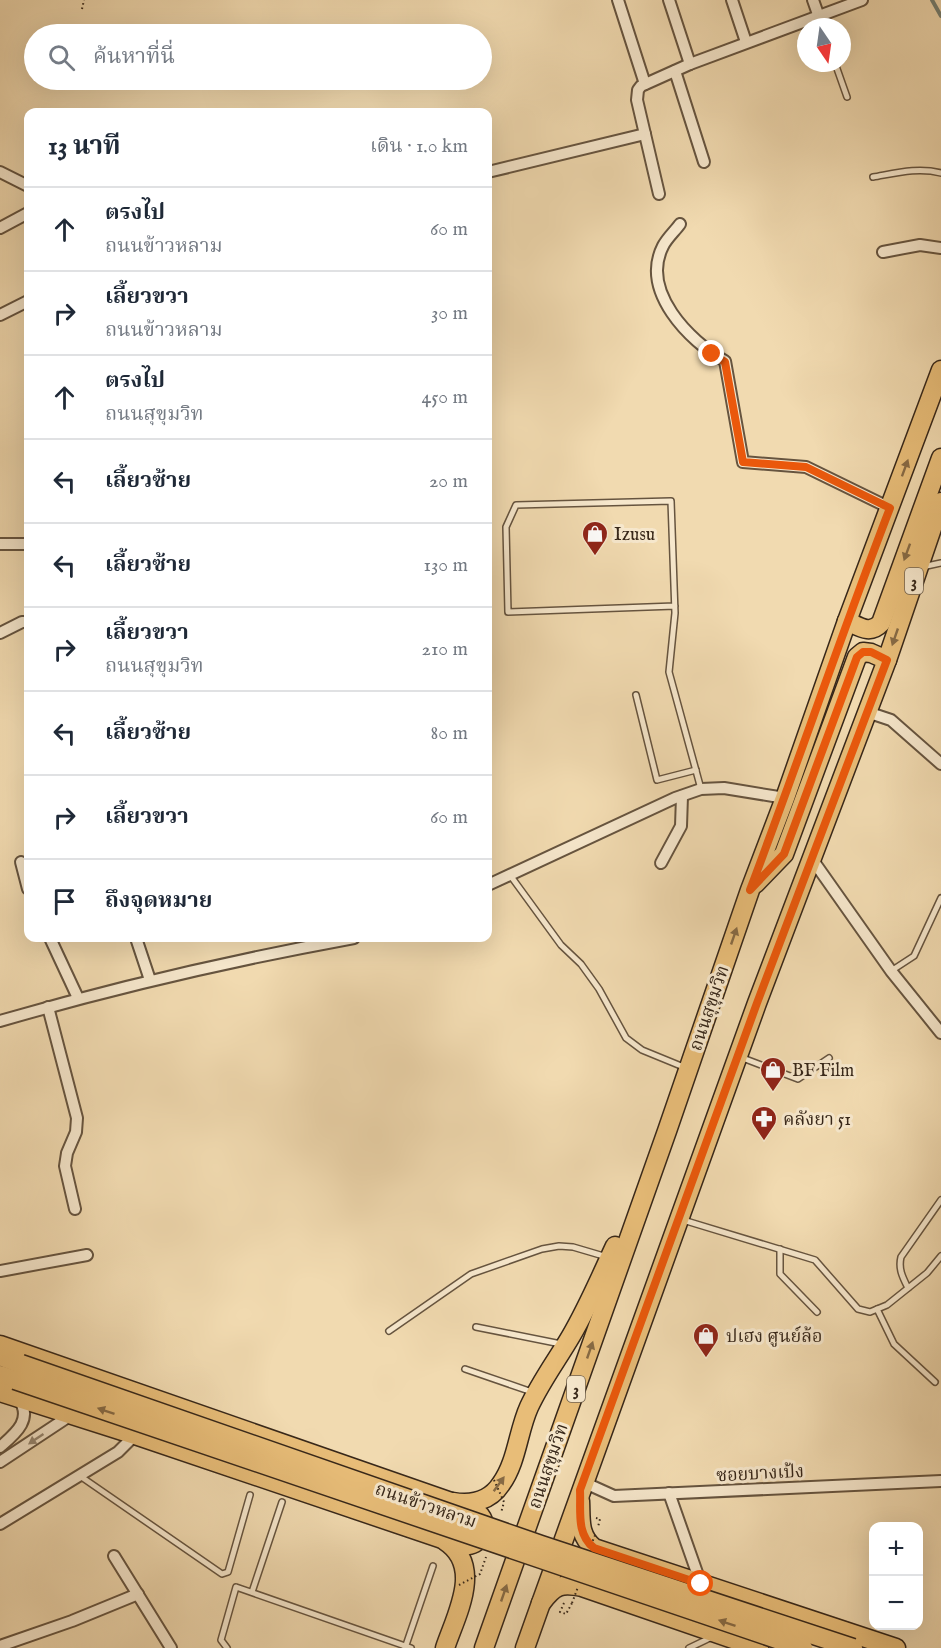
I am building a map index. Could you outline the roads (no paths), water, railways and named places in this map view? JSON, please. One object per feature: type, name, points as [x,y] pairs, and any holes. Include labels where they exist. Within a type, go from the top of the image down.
[{"type":"main road","name":"ถนนสุขุมวิท","points":[[484,1648],[750,890],[941,370]]},
{"type":"main road","points":[[847,621],[869,630],[875,629],[881,623],[941,458]]},
{"type":"main road","name":"3","points":[[525,1648],[581,1486],[738,1056],[887,660],[941,502]]},
{"type":"main road","points":[[750,890],[784,854],[857,657],[863,652],[871,652],[887,660]]},
{"type":"main road","points":[[448,1502],[464,1504],[478,1502],[491,1495],[501,1485],[536,1393],[588,1307],[667,1131]]},
{"type":"main road","points":[[0,1345],[478,1513],[484,1522],[484,1533],[477,1543],[466,1546],[135,1434],[71,1415],[11,1382]]},
{"type":"main road","name":"ถนนข้าวหลาม","points":[[0,1356],[11,1382],[803,1648]]},
{"type":"main road","name":"ถนนข้าวหลาม","points":[[11,1382],[541,1545],[853,1648]]},
{"type":"main road","points":[[581,1486],[581,1529],[585,1539],[594,1548],[896,1648]]},
{"type":"main road","points":[[438,1537],[456,1551],[466,1572],[466,1587],[445,1648]]},
{"type":"main road","points":[[607,1596],[595,1589],[590,1576],[591,1569],[605,1556],[618,1556]]},
{"type":"main road","points":[[540,1603],[551,1590],[569,1584],[718,1634],[738,1644],[759,1648]]},
{"type":"street","points":[[618,0],[645,84]]},
{"type":"street","points":[[669,0],[690,64]]},
{"type":"street","points":[[732,0],[746,42]]},
{"type":"street","points":[[813,0],[819,18]]},
{"type":"street","points":[[828,18],[862,0]]},
{"type":"street","points":[[659,194],[637,100],[638,90],[645,84],[690,64],[746,42],[797,28]]},
{"type":"street","points":[[675,71],[704,162]]},
{"type":"street","points":[[492,171],[645,134]]},
{"type":"street","points":[[0,172],[24,184]]},
{"type":"street","points":[[0,228],[24,215]]},
{"type":"street","points":[[680,224],[663,246],[657,265],[662,297],[667,308],[685,328],[712,354],[725,362],[743,462],[806,467],[890,508]]},
{"type":"street","points":[[883,252],[920,245],[941,248]]},
{"type":"street","points":[[0,315],[24,303]]},
{"type":"street","points":[[0,544],[24,544]]},
{"type":"street","points":[[0,633],[24,622]]},
{"type":"street","points":[[867,712],[891,720],[941,764]]},
{"type":"street","points":[[492,883],[701,789],[724,788],[785,798]]},
{"type":"street","points":[[661,863],[681,826],[682,796]]},
{"type":"street","points":[[812,859],[891,971],[941,1034]]},
{"type":"street","points":[[21,862],[24,874]]},
{"type":"street","points":[[52,942],[78,998]]},
{"type":"street","points":[[137,942],[150,980]]},
{"type":"street","points":[[0,1021],[150,980],[242,959],[333,942]]},
{"type":"street","points":[[48,1007],[77,1118],[76,1132],[67,1153],[65,1166],[75,1209]]},
{"type":"street","points":[[0,1271],[87,1255]]},
{"type":"street","points":[[0,1447],[20,1430],[24,1416],[22,1404],[11,1382]]},
{"type":"street","points":[[0,1462],[71,1415]]},
{"type":"street","points":[[0,1524],[118,1452],[135,1434]]},
{"type":"street","name":"ซอยบางเป้ง","points":[[581,1486],[614,1496],[941,1481]]},
{"type":"street","points":[[669,1493],[701,1584]]},
{"type":"street","points":[[114,1556],[171,1648]]},
{"type":"street","points":[[0,1646],[72,1621],[138,1594]]},
{"type":"lane","points":[[838,72],[847,97]]},
{"type":"lane","points":[[873,177],[908,171],[928,170],[941,173]]},
{"type":"lane","points":[[675,606],[508,612],[506,527],[516,505],[670,501],[675,606],[669,672],[701,789]]},
{"type":"lane","points":[[918,568],[941,563]]},
{"type":"lane","points":[[636,694],[657,780],[696,770]]},
{"type":"lane","points":[[510,875],[561,945],[581,964],[599,989],[626,1038],[642,1050],[688,1069]]},
{"type":"lane","points":[[891,971],[914,956],[941,898]]},
{"type":"lane","points":[[738,1056],[798,1079],[829,1058]]},
{"type":"lane","points":[[908,1288],[901,1274],[899,1264],[901,1257],[941,1200]]},
{"type":"lane","points":[[679,1218],[815,1260],[858,1309],[870,1312],[887,1305],[927,1273],[941,1256]]},
{"type":"lane","points":[[389,1330],[471,1274],[542,1249],[559,1246],[573,1247],[610,1257]]},
{"type":"lane","points":[[780,1249],[780,1274],[817,1312]]},
{"type":"lane","points":[[877,1309],[894,1344],[935,1382]]},
{"type":"lane","points":[[476,1327],[566,1345]]},
{"type":"lane","points":[[465,1369],[536,1393]]},
{"type":"lane","points":[[80,1476],[222,1574],[228,1572],[250,1495]]},
{"type":"lane","points":[[252,1592],[282,1502]]},
{"type":"lane","points":[[227,1648],[221,1640],[236,1587],[407,1647],[434,1566]]},
{"type":"lane","points":[[689,1648],[718,1634]]},
{"type":"waterway","points":[[932,0],[941,16]]},
{"type":"place","name":"Izusu","points":[[595,557]]},
{"type":"place","name":"BF Film","points":[[773,1093]]},
{"type":"place","name":"คลังยา 51","points":[[764,1142]]},
{"type":"place","name":"ปเฮง ศูนย์ล้อ","points":[[706,1359]]}]
